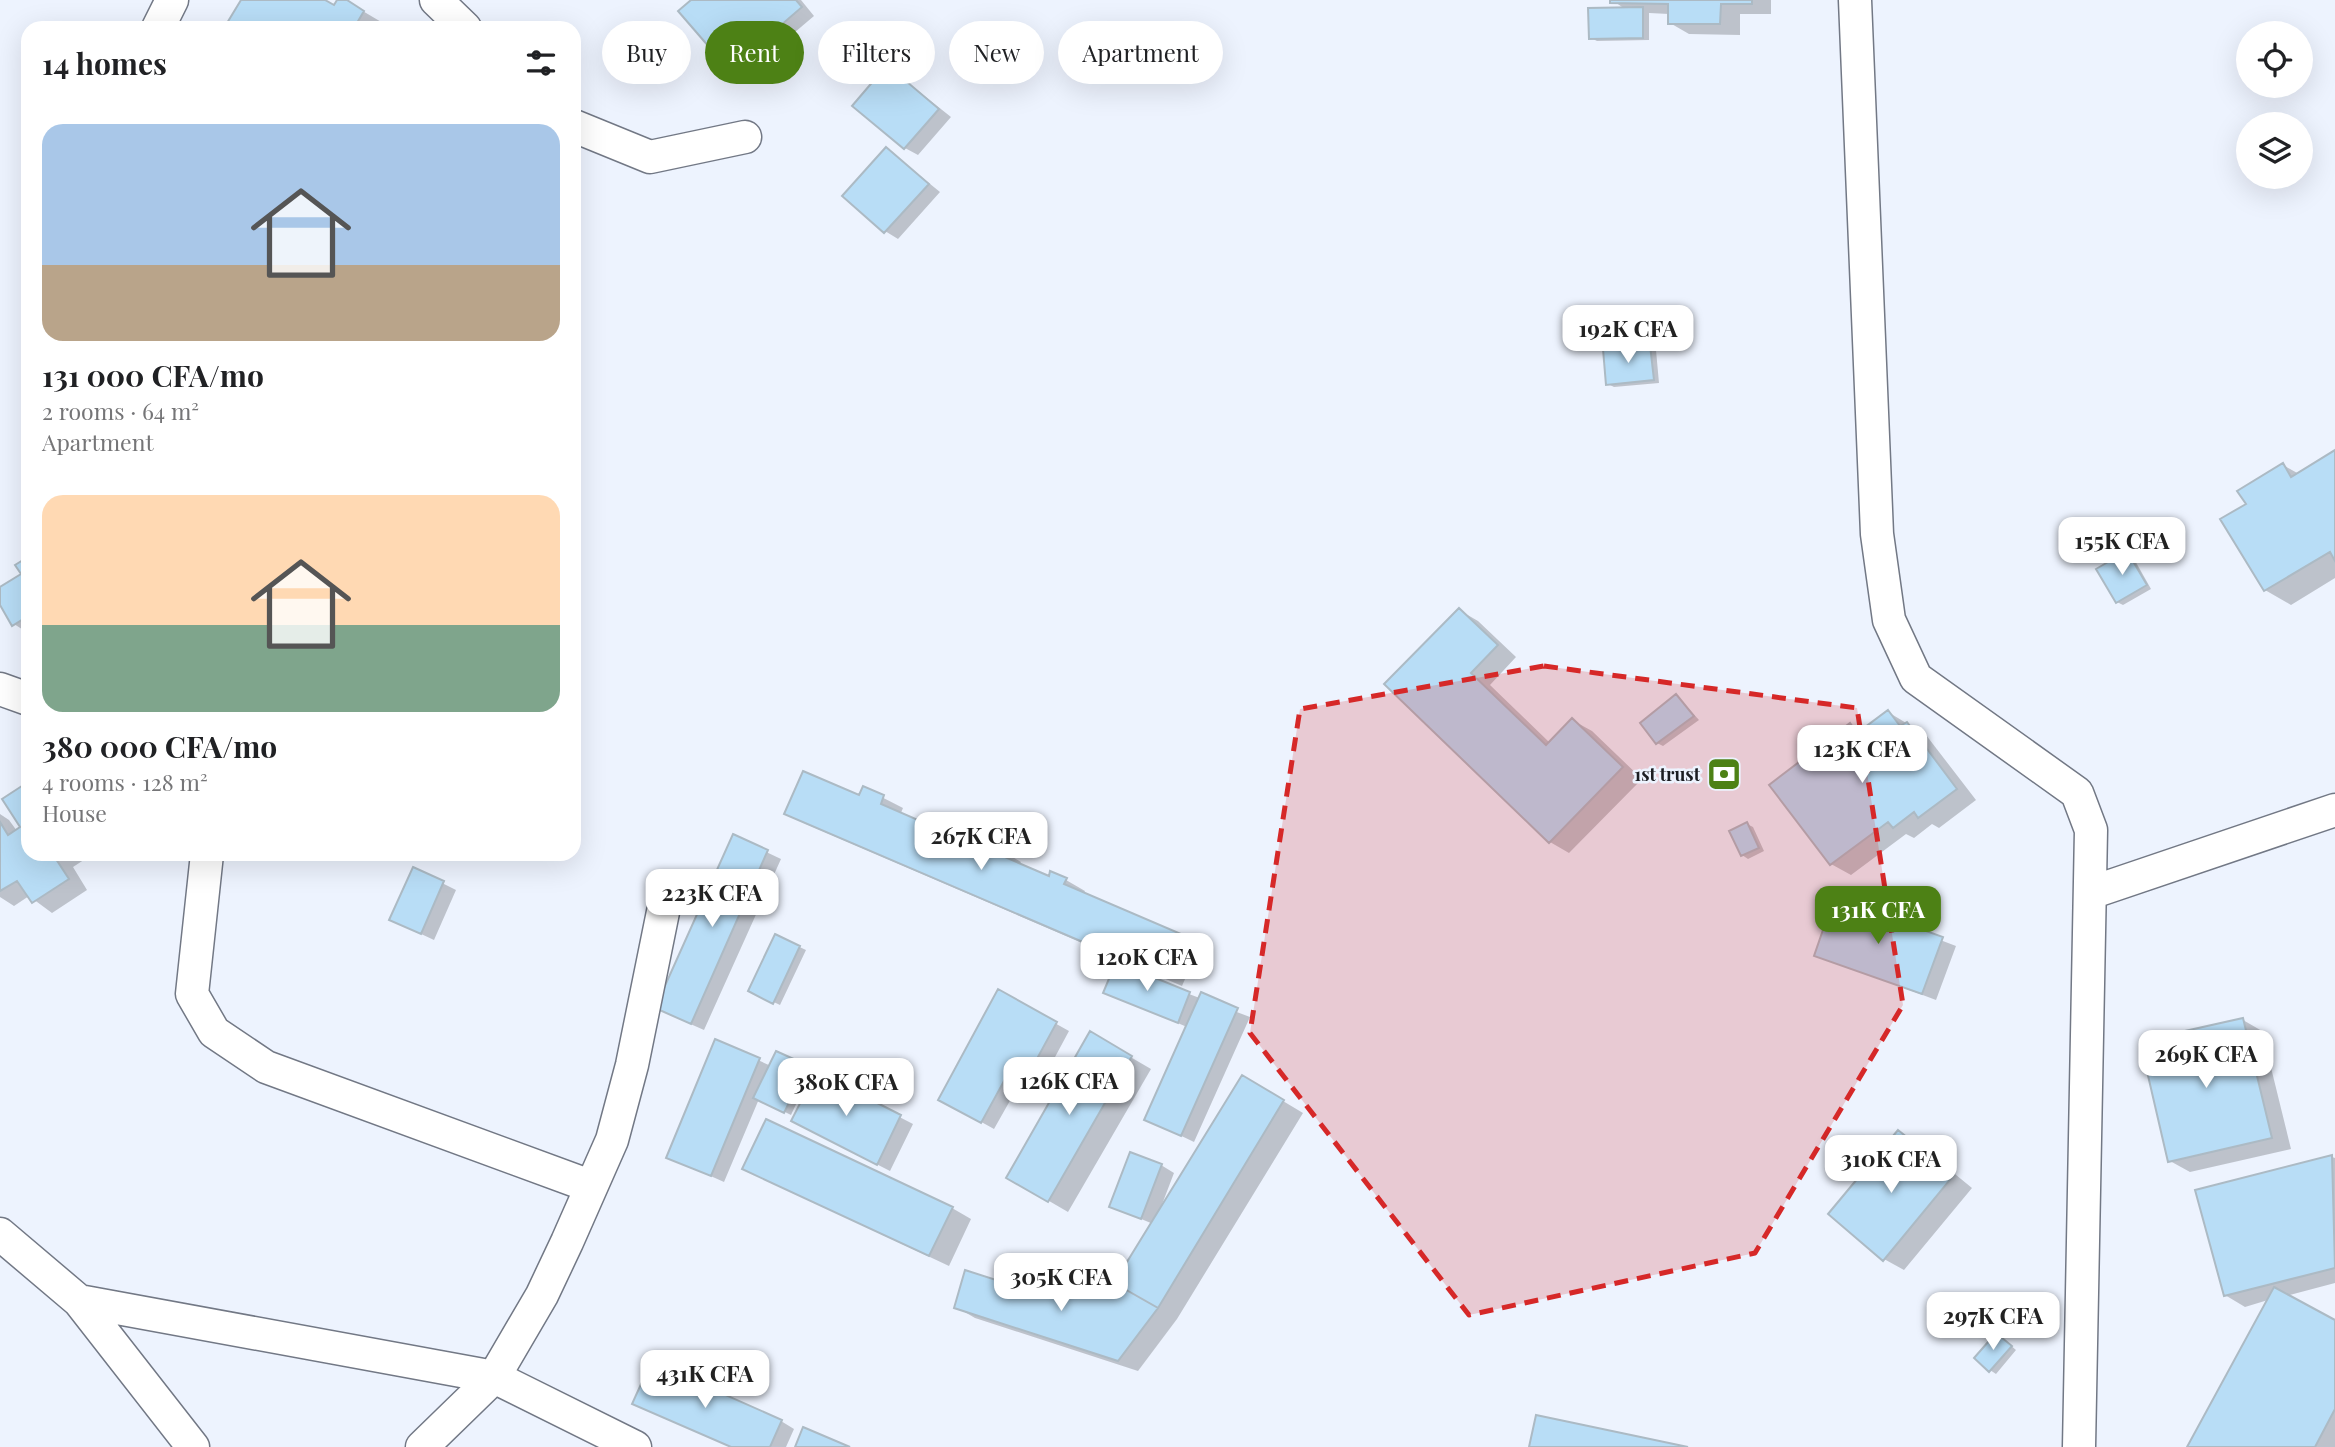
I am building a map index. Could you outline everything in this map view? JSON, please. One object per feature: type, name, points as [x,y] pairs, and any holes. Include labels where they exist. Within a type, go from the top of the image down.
[{"type":"street","points":[[162,21],[172,0]]},
{"type":"street","points":[[436,0],[458,21]]},
{"type":"street","points":[[1855,0],[1877,534],[1889,620],[1916,678],[2077,793],[2091,830],[2079,1447]]},
{"type":"street","points":[[581,129],[650,157],[745,137]]},
{"type":"street","points":[[0,689],[21,696]]},
{"type":"street","points":[[2090,893],[2335,810]]},
{"type":"street","points":[[206,861],[192,993],[214,1032],[266,1067],[590,1186]]},
{"type":"street","points":[[422,1447],[494,1377],[542,1296],[612,1140],[632,1065],[663,912]]},
{"type":"street","points":[[0,1234],[79,1301],[193,1447]]},
{"type":"street","points":[[79,1301],[494,1377],[635,1447]]},
{"type":"highlighted area","points":[[1544,666],[1857,708],[1903,1005],[1755,1253],[1469,1315],[1250,1033],[1300,709]]},
{"type":"building","points":[[241,0],[325,0],[334,5],[337,0],[347,0],[364,11],[358,21],[228,21]]},
{"type":"building","points":[[691,0],[796,0],[802,7],[786,21],[705,21],[705,42],[691,26],[691,21],[687,21],[678,11]]},
{"type":"building","points":[[1610,0],[1752,0],[1752,4],[1721,4],[1720,24],[1668,24],[1668,4],[1610,3]]},
{"type":"building","points":[[1643,7],[1643,38],[1589,39],[1588,8]]},
{"type":"building","points":[[871,84],[909,84],[939,109],[904,149],[852,106]]},
{"type":"building","points":[[886,147],[929,184],[884,233],[842,196]]},
{"type":"building","points":[[1650,345],[1654,380],[1606,385],[1603,349]]},
{"type":"building","points":[[2335,450],[2335,561],[2330,552],[2264,591],[2220,519],[2246,504],[2237,491],[2283,463],[2291,477]]},
{"type":"building","points":[[2127,551],[2147,585],[2116,603],[2096,569]]},
{"type":"building","points":[[21,561],[21,574],[15,565]]},
{"type":"building","points":[[21,574],[21,620],[12,626],[0,605],[0,587]]},
{"type":"building","points":[[1459,608],[1498,645],[1471,673],[1546,745],[1572,718],[1623,767],[1549,843],[1384,684]]},
{"type":"building","points":[[1676,694],[1694,716],[1656,744],[1640,723]]},
{"type":"building","points":[[1888,710],[1900,726],[1907,722],[1957,789],[1918,818],[1914,812],[1893,828],[1888,822],[1830,865],[1769,785],[1850,723],[1857,733]]},
{"type":"building","points":[[803,771],[859,795],[863,786],[884,795],[881,804],[982,848],[985,842],[1002,849],[1000,855],[1049,876],[1050,871],[1067,878],[1064,884],[1181,934],[1162,976],[784,814]]},
{"type":"building","points":[[21,787],[21,861],[57,861],[69,879],[32,903],[17,881],[0,891],[0,822],[8,835],[20,827],[2,799]]},
{"type":"building","points":[[1747,822],[1759,848],[1741,856],[1729,831]]},
{"type":"building","points":[[733,834],[768,850],[691,1024],[655,1008]]},
{"type":"building","points":[[413,867],[444,881],[421,934],[389,920]]},
{"type":"building","points":[[1834,898],[1943,937],[1922,994],[1814,956]]},
{"type":"building","points":[[775,934],[800,946],[773,1004],[748,991]]},
{"type":"building","points":[[1116,962],[1190,992],[1178,1023],[1103,993]]},
{"type":"building","points":[[998,989],[1057,1022],[1026,1079],[1010,1070],[981,1123],[938,1100]]},
{"type":"building","points":[[1201,992],[1238,1008],[1181,1136],[1144,1120]]},
{"type":"building","points":[[2243,1018],[2272,1138],[2168,1162],[2140,1041]]},
{"type":"building","points":[[1090,1031],[1132,1056],[1048,1202],[1006,1178]]},
{"type":"building","points":[[715,1039],[760,1058],[711,1176],[666,1158]]},
{"type":"building","points":[[776,1051],[807,1065],[784,1113],[753,1098]]},
{"type":"building","points":[[816,1072],[901,1115],[877,1165],[791,1121]]},
{"type":"building","points":[[1242,1075],[1284,1100],[1158,1308],[1114,1283]]},
{"type":"building","points":[[766,1119],[953,1207],[929,1256],[742,1169]]},
{"type":"building","points":[[1898,1130],[1954,1175],[1883,1261],[1828,1214]]},
{"type":"building","points":[[1130,1152],[1162,1164],[1141,1219],[1109,1207]]},
{"type":"building","points":[[2332,1155],[2335,1268],[2224,1296],[2195,1190]]},
{"type":"building","points":[[965,1270],[1046,1296],[1114,1283],[1158,1308],[1118,1361],[954,1308]]},
{"type":"building","points":[[2274,1287],[2335,1320],[2335,1409],[2315,1447],[2187,1447]]},
{"type":"building","points":[[1996,1333],[2012,1346],[1989,1372],[1974,1358]]},
{"type":"building","points":[[651,1362],[782,1420],[770,1447],[731,1447],[632,1404]]},
{"type":"building","points":[[1536,1415],[1688,1447],[1529,1447]]},
{"type":"building","points":[[803,1427],[850,1447],[795,1447]]},
{"type":"place","name":"1st trust","points":[[1724,774]]}]
